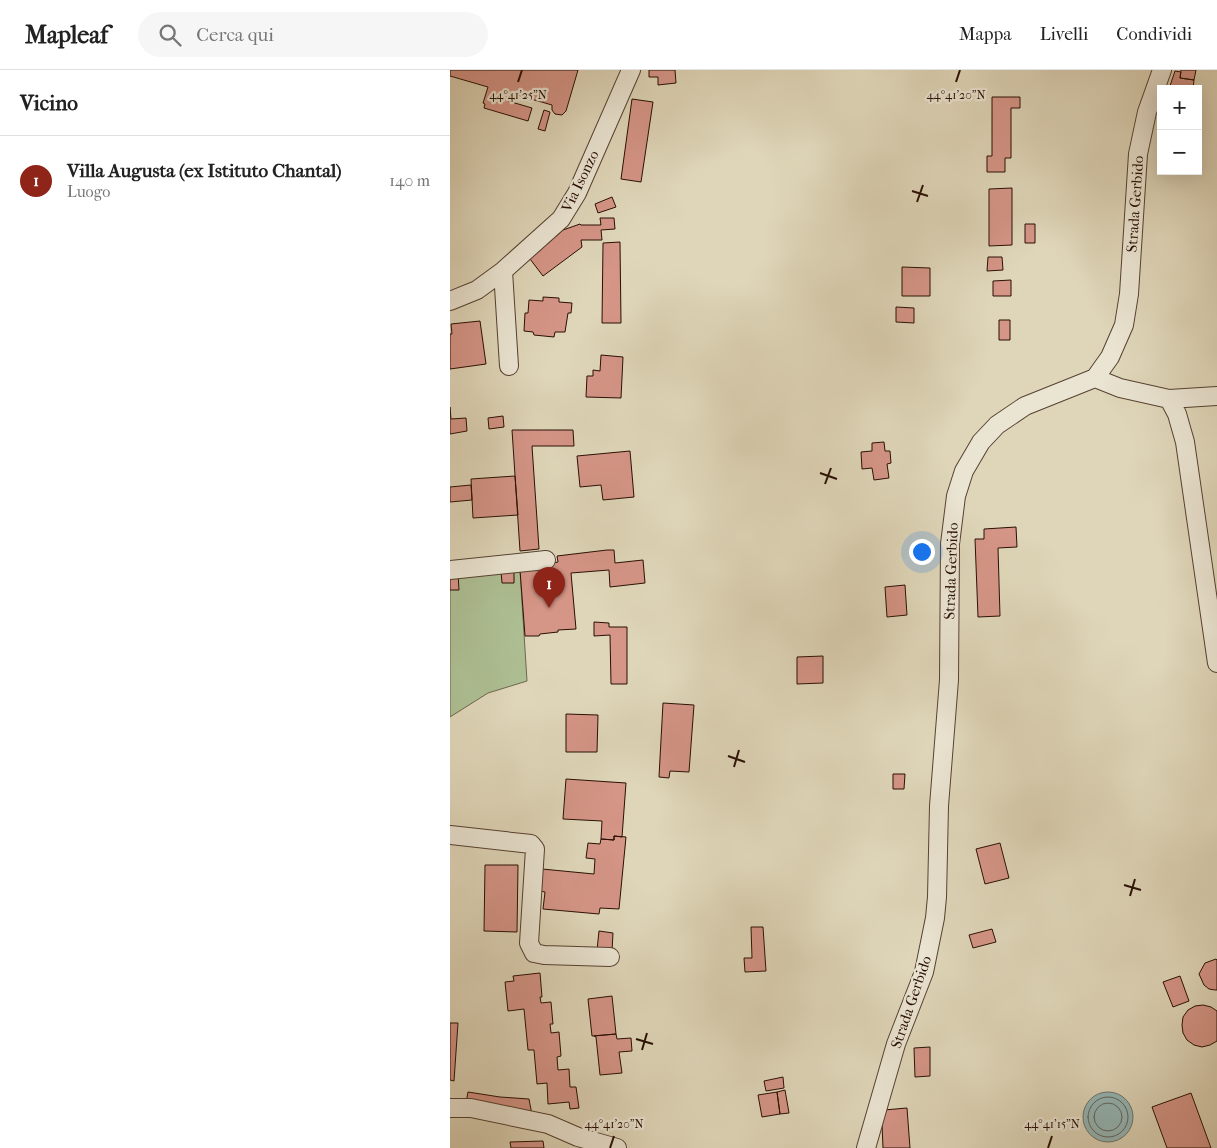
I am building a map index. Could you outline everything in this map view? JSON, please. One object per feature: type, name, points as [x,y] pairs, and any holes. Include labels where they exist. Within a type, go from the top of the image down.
[{"type":"street","name":"Via Isonzo","points":[[450,301],[477,290],[503,272],[561,219],[577,193],[631,70]]},
{"type":"street","name":"Strada Gerbido","points":[[866,1148],[896,1044],[924,972],[938,897],[940,796],[949,680],[950,544],[956,496],[964,471],[981,442],[996,425],[1026,406],[1095,378],[1110,357],[1124,325],[1129,294],[1138,154],[1147,112],[1162,70]]},
{"type":"street","points":[[503,272],[508,366]]},
{"type":"street","points":[[1095,378],[1120,388],[1169,399],[1217,396]]},
{"type":"street","points":[[1169,399],[1177,414],[1185,442],[1217,663]]},
{"type":"street","points":[[450,570],[546,560]]},
{"type":"street","points":[[450,835],[531,844],[535,850],[529,943],[534,953],[610,957]]},
{"type":"street","points":[[450,1108],[471,1108],[548,1124],[578,1137],[617,1148]]},
{"type":"green space","points":[[520,570],[527,681],[488,693],[450,717],[450,576]]},
{"type":"water","points":[[1108,1092],[1118,1094],[1126,1099],[1131,1107],[1133,1117],[1131,1127],[1126,1135],[1118,1140],[1108,1142],[1098,1140],[1090,1135],[1085,1127],[1083,1117],[1085,1107],[1090,1099],[1098,1094]]},
{"type":"building","points":[[450,70],[578,70],[566,111],[562,115],[555,114],[552,110],[552,105],[510,93],[508,101],[532,108],[528,121],[484,108],[485,104],[483,103],[488,87],[450,76]]},
{"type":"building","points":[[649,70],[675,70],[676,83],[658,85],[658,77],[649,77]]},
{"type":"building","points":[[1181,70],[1196,70],[1194,80],[1180,78]]},
{"type":"building","points":[[1175,71],[1181,72],[1180,78],[1194,80],[1193,85],[1170,85]]},
{"type":"building","points":[[992,97],[1020,97],[1020,108],[1011,108],[1011,158],[1005,158],[1005,172],[987,172],[987,156],[992,156]]},
{"type":"building","points":[[632,99],[653,102],[641,182],[621,179]]},
{"type":"building","points":[[544,110],[550,112],[545,131],[538,129]]},
{"type":"building","points":[[1012,188],[1012,245],[989,246],[989,189]]},
{"type":"building","points":[[612,197],[616,207],[598,213],[595,204]]},
{"type":"building","points":[[600,218],[614,218],[615,229],[601,230],[602,240],[581,240],[582,247],[543,276],[530,259],[563,230],[580,224],[601,225]]},
{"type":"building","points":[[1025,224],[1035,224],[1035,243],[1025,243]]},
{"type":"building","points":[[620,242],[621,323],[602,323],[603,243]]},
{"type":"building","points":[[988,257],[1002,257],[1003,270],[987,271]]},
{"type":"building","points":[[902,267],[930,268],[930,296],[902,296]]},
{"type":"building","points":[[1011,280],[1011,296],[993,296],[993,281]]},
{"type":"building","points":[[543,297],[559,298],[559,302],[572,303],[571,313],[568,313],[565,332],[555,332],[554,337],[534,335],[533,332],[524,331],[525,313],[528,313],[529,300],[543,301]]},
{"type":"building","points":[[896,307],[914,308],[914,323],[896,322]]},
{"type":"building","points":[[999,320],[1010,320],[1010,340],[999,340]]},
{"type":"building","points":[[480,321],[486,364],[450,369],[451,324]]},
{"type":"building","points":[[601,355],[623,357],[621,398],[586,397],[587,376],[593,376],[593,370],[600,371]]},
{"type":"building","points":[[450,407],[451,419],[466,418],[467,431],[450,434]]},
{"type":"building","points":[[503,416],[504,427],[489,429],[488,418]]},
{"type":"building","points":[[512,430],[573,430],[574,446],[532,446],[539,549],[520,551]]},
{"type":"building","points":[[884,442],[885,451],[890,451],[891,463],[887,464],[889,478],[874,480],[872,468],[862,469],[861,452],[872,451],[872,443]]},
{"type":"building","points":[[630,451],[634,497],[603,500],[601,485],[580,487],[577,456]]},
{"type":"building","points":[[515,476],[518,515],[473,518],[471,479]]},
{"type":"building","points":[[471,485],[472,500],[450,502],[450,487]]},
{"type":"building","points":[[1016,527],[1017,547],[998,548],[1000,616],[978,617],[975,539],[984,539],[984,529]]},
{"type":"building","points":[[614,550],[615,563],[643,560],[645,583],[610,587],[609,570],[571,573],[576,629],[558,630],[558,632],[540,634],[539,636],[525,636],[520,570],[558,562],[557,556]]},
{"type":"building","points":[[514,570],[514,583],[502,583],[501,571]]},
{"type":"building","points":[[458,574],[459,590],[450,590],[450,575]]},
{"type":"building","points":[[905,585],[907,615],[887,617],[885,587]]},
{"type":"building","points":[[594,622],[609,623],[609,627],[627,627],[627,684],[611,684],[610,635],[594,636]]},
{"type":"building","points":[[823,656],[823,683],[797,684],[797,657]]},
{"type":"building","points":[[663,703],[694,705],[689,772],[670,771],[669,778],[659,777]]},
{"type":"building","points":[[566,714],[598,715],[597,752],[566,752]]},
{"type":"building","points":[[893,774],[905,774],[904,789],[893,789]]},
{"type":"building","points":[[566,779],[626,783],[622,837],[614,836],[614,840],[601,839],[602,821],[563,819]]},
{"type":"building","points":[[614,836],[626,837],[619,909],[600,908],[599,914],[543,909],[545,892],[540,891],[542,869],[594,874],[595,859],[586,858],[588,843],[600,844],[601,839],[614,840]]},
{"type":"building","points":[[1000,843],[1009,878],[985,884],[976,849]]},
{"type":"building","points":[[485,865],[518,865],[517,932],[484,931]]},
{"type":"building","points":[[751,927],[763,927],[766,971],[745,972],[744,958],[752,958]]},
{"type":"building","points":[[992,929],[996,942],[973,948],[969,935]]},
{"type":"building","points":[[599,931],[613,933],[612,951],[597,950]]},
{"type":"building","points":[[1216,959],[1217,990],[1209,989],[1204,985],[1199,974],[1205,963]]},
{"type":"building","points":[[540,973],[541,1003],[551,1002],[553,1024],[550,1024],[551,1033],[559,1032],[561,1056],[557,1057],[558,1070],[569,1069],[570,1087],[576,1087],[579,1108],[570,1109],[569,1102],[548,1104],[547,1083],[537,1084],[534,1050],[528,1050],[524,1009],[508,1011],[505,982],[514,981],[513,976]]},
{"type":"building","points":[[1180,976],[1189,1001],[1173,1007],[1163,982]]},
{"type":"building","points":[[612,996],[616,1034],[592,1036],[588,999]]},
{"type":"building","points":[[1203,1005],[1217,1011],[1217,1041],[1202,1047],[1194,1045],[1187,1040],[1183,1033],[1182,1025],[1183,1017],[1188,1010],[1195,1006]]},
{"type":"building","points":[[450,1023],[458,1023],[454,1081],[450,1080]]},
{"type":"building","points":[[616,1034],[617,1039],[631,1038],[632,1051],[619,1052],[622,1073],[600,1075],[596,1037],[594,1036]]},
{"type":"building","points":[[930,1047],[930,1076],[915,1077],[914,1048]]},
{"type":"building","points":[[783,1077],[784,1088],[766,1091],[764,1081]]},
{"type":"building","points":[[785,1090],[789,1113],[780,1114],[777,1092]]},
{"type":"building","points":[[468,1092],[529,1099],[532,1115],[466,1103]]},
{"type":"building","points":[[777,1092],[780,1114],[762,1117],[758,1095]]},
{"type":"building","points":[[1191,1093],[1211,1148],[1167,1148],[1152,1107]]},
{"type":"building","points":[[907,1108],[910,1148],[883,1148],[882,1124],[884,1110]]},
{"type":"building","points":[[543,1141],[544,1148],[511,1148],[510,1142]]},
{"type":"place","name":"Villa Augusta (ex Istituto Chantal)","points":[[549,608]]}]
